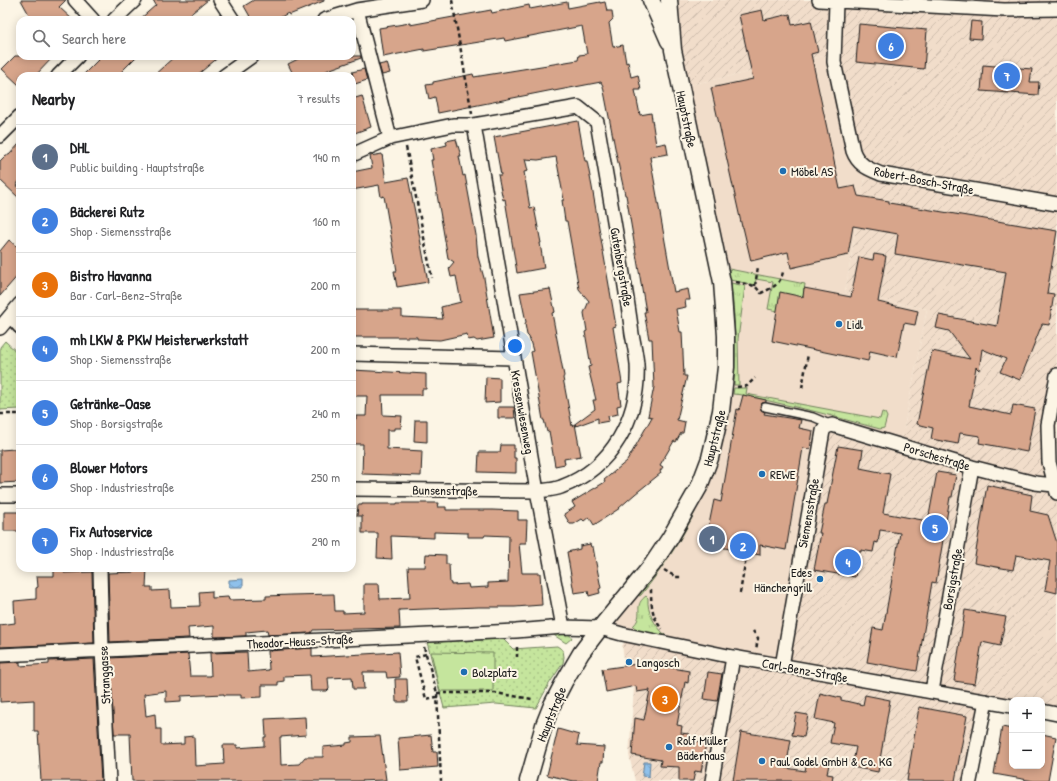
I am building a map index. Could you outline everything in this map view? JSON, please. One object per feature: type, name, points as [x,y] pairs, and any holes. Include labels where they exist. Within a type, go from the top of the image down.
[{"type":"street","points":[[75,0],[89,16]]},
{"type":"street","points":[[118,16],[136,0]]},
{"type":"street","points":[[220,0],[230,16]]},
{"type":"street","points":[[337,16],[357,10],[422,0]]},
{"type":"street","name":"Hauptstraße","points":[[662,0],[650,0],[673,50]]},
{"type":"street","name":"Hauptstraße","points":[[528,781],[544,725],[552,704],[581,653],[652,565],[670,538],[698,487],[708,463],[716,436],[724,388],[726,336],[722,282],[673,50],[669,0]]},
{"type":"street","points":[[819,0],[1004,10],[1057,9]]},
{"type":"street","name":"Robert-Bosch-Straße","points":[[836,2],[834,62],[853,151],[856,158],[864,166],[882,174],[1057,204]]},
{"type":"street","points":[[357,10],[390,138]]},
{"type":"street","points":[[62,72],[74,60]]},
{"type":"street","points":[[230,72],[246,60]]},
{"type":"street","name":"Gutenbergstraße","points":[[356,153],[390,138],[404,135],[453,125],[474,125],[578,107],[597,122],[637,363],[635,393],[627,422],[609,454],[592,469],[574,481],[560,488],[537,491]]},
{"type":"street","points":[[0,136],[16,120]]},
{"type":"street","name":"Kressenwiesenweg","points":[[474,125],[537,491],[563,627]]},
{"type":"street","points":[[0,328],[16,309]]},
{"type":"street","points":[[10,316],[16,323]]},
{"type":"street","points":[[356,354],[514,358]]},
{"type":"street","points":[[1056,489],[1048,462],[1048,424],[1057,374]]},
{"type":"street","name":"Porschestraße","points":[[827,428],[1056,489]]},
{"type":"street","name":"Siemensstraße","points":[[782,666],[827,428]]},
{"type":"street","name":"Borsigstraße","points":[[932,691],[972,467]]},
{"type":"street","name":"Bunsenstraße","points":[[356,489],[537,491]]},
{"type":"street","points":[[0,495],[16,495]]},
{"type":"street","name":"Stranggasse","points":[[100,572],[102,650],[109,781]]},
{"type":"street","name":"Theodor-Heuss-Straße","points":[[0,655],[516,631],[563,627],[600,628]]},
{"type":"street","name":"Carl-Benz-Straße","points":[[600,628],[733,657],[1009,705]]},
{"type":"street","points":[[712,781],[733,657]]},
{"type":"street","points":[[970,781],[986,701]]},
{"type":"street","points":[[1045,712],[1057,714]]},
{"type":"lane","points":[[765,407],[812,416],[827,428]]},
{"type":"path","points":[[452,0],[474,125]]},
{"type":"path","points":[[404,135],[432,278]]},
{"type":"path","points":[[755,286],[758,267]]},
{"type":"path","points":[[722,282],[730,281],[755,286],[761,293],[772,288],[781,280],[783,272]]},
{"type":"path","points":[[802,388],[808,354]]},
{"type":"path","points":[[724,388],[747,386],[755,378]]},
{"type":"path","points":[[0,414],[16,414]]},
{"type":"path","points":[[740,594],[746,558]]},
{"type":"path","points":[[664,570],[676,577],[681,577]]},
{"type":"path","points":[[651,589],[652,610],[655,619],[666,633]]},
{"type":"path","points":[[753,631],[758,638],[756,650],[757,654]]},
{"type":"path","points":[[421,635],[437,695],[441,781]]},
{"type":"path","points":[[516,647],[517,657]]},
{"type":"path","points":[[426,654],[414,657],[426,699],[437,695],[495,693],[532,699]]},
{"type":"shaded area","points":[[669,0],[1057,0],[1057,714],[1045,712],[1045,697],[1009,697],[1009,701],[986,701],[970,781],[635,781],[629,755],[634,688],[630,665],[625,665],[622,646],[631,632],[779,662],[823,431],[898,453],[927,309],[845,292],[865,178],[852,163],[828,55],[680,87]]},
{"type":"shaded area","points":[[828,55],[852,163],[865,178],[845,292],[927,309],[898,453],[823,431],[779,663],[600,628],[652,565],[708,457],[726,336],[680,87]]},
{"type":"green space","points":[[729,269],[805,284],[803,297],[777,311],[768,309],[773,282],[756,279],[755,285],[730,280]]},
{"type":"green space","points":[[731,283],[745,286],[738,339],[739,385],[734,385],[735,334]]},
{"type":"green space","points":[[5,341],[16,351],[16,409],[0,410],[0,347]]},
{"type":"green space","points":[[734,388],[747,388],[746,394],[880,419],[882,412],[885,413],[887,417],[884,428],[880,429],[817,412],[733,394]]},
{"type":"green space","points":[[694,511],[695,512],[683,534],[670,555],[649,585],[639,596],[637,594]]},
{"type":"green space","points":[[646,596],[648,598],[652,618],[665,637],[640,632],[633,626],[637,622],[640,602]]},
{"type":"green space","points":[[564,632],[569,634],[572,638],[566,643],[552,634]]},
{"type":"green space","points":[[503,639],[513,649],[557,646],[563,650],[563,663],[549,684],[536,708],[496,704],[444,708],[427,642]]},
{"type":"green space","name":"Bolzplatz","points":[[431,652],[493,653],[493,691],[440,691]]},
{"type":"water","points":[[243,579],[243,587],[229,587],[229,580]]},
{"type":"water","points":[[644,762],[650,762],[649,777],[642,776]]},
{"type":"building","points":[[21,0],[66,0],[59,7],[69,16],[30,16]]},
{"type":"building","points":[[153,0],[208,0],[188,16],[144,16],[156,5]]},
{"type":"building","points":[[254,0],[324,0],[289,15],[288,13],[283,16],[250,16],[244,6]]},
{"type":"building","points":[[567,2],[568,8],[605,2],[607,11],[612,11],[613,19],[609,23],[613,47],[623,45],[626,63],[628,62],[631,77],[638,75],[641,90],[635,90],[640,115],[651,113],[656,145],[666,143],[668,154],[650,157],[674,292],[688,289],[690,300],[685,300],[686,307],[676,309],[680,332],[682,332],[684,376],[687,376],[677,420],[685,422],[683,433],[681,433],[676,442],[674,441],[660,465],[663,467],[660,471],[661,473],[620,508],[594,525],[589,517],[584,521],[582,519],[574,524],[570,524],[564,514],[575,507],[572,502],[605,482],[604,480],[627,461],[652,417],[648,416],[654,387],[652,339],[649,339],[644,312],[646,312],[626,195],[603,86],[601,82],[438,113],[435,97],[429,99],[426,85],[433,84],[433,82],[473,74],[474,77],[578,60],[579,55],[587,54],[582,26],[505,41],[504,38],[424,51],[424,49],[383,57],[379,28],[410,23],[410,25],[491,10],[492,13],[529,5],[530,9]]},
{"type":"building","points":[[762,10],[764,20],[790,14],[792,25],[811,21],[818,52],[811,54],[840,189],[855,186],[858,196],[889,201],[889,203],[1057,231],[1047,293],[1054,294],[1049,325],[1042,324],[1020,380],[1000,372],[1006,359],[982,349],[979,370],[976,367],[969,406],[1011,415],[1013,405],[1035,409],[1027,452],[979,443],[980,436],[960,433],[958,444],[931,439],[933,428],[917,424],[932,351],[970,359],[949,331],[936,328],[939,315],[997,326],[1006,272],[895,254],[898,234],[853,226],[848,255],[791,268],[788,252],[751,261],[711,88],[753,79],[739,15]]},
{"type":"building","points":[[971,21],[982,22],[981,39],[969,38]]},
{"type":"building","points":[[859,24],[927,30],[924,69],[856,62]]},
{"type":"building","points":[[15,56],[16,60],[50,60],[39,72],[16,72],[16,82],[2,69]]},
{"type":"building","points":[[356,56],[361,56],[361,58],[356,60]]},
{"type":"building","points":[[98,60],[133,60],[121,72],[86,72]]},
{"type":"building","points":[[171,60],[215,60],[201,72],[157,72]]},
{"type":"building","points":[[296,60],[356,60],[324,72],[292,72],[288,64]]},
{"type":"building","points":[[387,63],[390,73],[382,75],[379,65]]},
{"type":"building","points":[[983,65],[1032,69],[1030,82],[1039,82],[1038,95],[981,91]]},
{"type":"building","points":[[364,69],[367,80],[356,84],[356,72],[352,72]]},
{"type":"building","points":[[362,96],[371,127],[356,133],[356,98]]},
{"type":"building","points":[[578,121],[585,161],[587,161],[592,187],[616,326],[613,327],[622,383],[618,384],[621,405],[617,406],[618,414],[608,416],[609,421],[598,423],[598,418],[576,426],[575,424],[581,456],[564,459],[565,464],[555,466],[549,431],[547,432],[543,420],[531,352],[533,351],[527,335],[520,293],[550,289],[555,312],[552,313],[572,426],[595,409],[593,400],[596,400],[588,367],[591,366],[585,332],[587,331],[584,313],[589,301],[579,289],[567,221],[565,221],[562,200],[564,200],[556,157],[538,160],[525,159],[528,171],[524,172],[530,208],[534,207],[544,268],[517,273],[505,199],[503,200],[498,175],[501,175],[494,137]]},
{"type":"building","points":[[456,139],[461,156],[459,156],[463,176],[465,175],[476,235],[478,257],[484,278],[494,338],[477,341],[474,339],[468,340],[467,334],[440,340],[417,339],[417,337],[356,337],[356,310],[402,310],[402,317],[443,319],[441,307],[461,302],[456,276],[451,277],[449,268],[454,262],[448,258],[431,160],[433,160],[431,149],[447,145],[446,141]]},
{"type":"building","points":[[16,147],[16,195],[0,180],[0,161],[6,155],[9,155]]},
{"type":"building","points":[[382,154],[386,182],[408,178],[428,282],[397,287],[394,271],[397,271],[384,196],[381,197],[379,185],[356,189],[356,171],[372,168],[370,156]]},
{"type":"building","points":[[9,240],[16,246],[16,278],[0,296],[0,251]]},
{"type":"building","name":"Lidl","points":[[874,254],[886,256],[878,302],[918,311],[915,325],[904,323],[897,357],[870,351],[868,361],[772,341],[780,292],[803,297],[804,288],[851,297],[859,257],[873,260]]},
{"type":"building","points":[[356,370],[426,374],[426,389],[422,389],[422,395],[382,395],[383,415],[402,416],[401,428],[387,430],[387,449],[422,451],[421,476],[362,474],[363,444],[356,444],[356,416],[366,416],[367,396],[356,396]]},
{"type":"building","points":[[486,377],[500,378],[500,402],[485,403]]},
{"type":"building","name":"REWE","points":[[743,395],[766,400],[766,402],[762,403],[760,406],[761,410],[765,412],[764,414],[801,420],[799,428],[813,431],[810,449],[803,448],[786,550],[760,545],[760,555],[705,544],[714,500],[721,502],[737,409],[739,410]]},
{"type":"building","points":[[498,407],[514,407],[515,418],[498,418]]},
{"type":"building","points":[[415,420],[427,420],[427,442],[414,441]]},
{"type":"building","points":[[501,445],[514,445],[516,473],[478,472],[479,452],[500,452]]},
{"type":"building","points":[[838,446],[863,450],[860,468],[890,474],[883,513],[928,521],[937,472],[956,475],[952,497],[950,497],[936,583],[932,582],[917,671],[867,662],[873,628],[883,630],[900,533],[880,530],[878,543],[875,542],[873,552],[861,550],[861,552],[859,552],[855,577],[814,570],[821,533],[819,533],[825,504],[827,504]]},
{"type":"building","points":[[15,449],[16,451],[16,482],[0,483],[0,450]]},
{"type":"building","points":[[987,485],[1032,495],[1030,511],[1048,515],[1057,543],[1057,593],[1045,590],[1050,561],[1016,555],[1013,570],[974,563]]},
{"type":"building","points":[[438,503],[437,507],[446,507],[446,510],[518,511],[518,520],[527,520],[526,543],[519,543],[522,573],[540,573],[542,605],[399,610],[400,628],[313,630],[311,633],[268,635],[267,630],[246,632],[246,636],[214,637],[214,626],[188,628],[189,638],[110,642],[108,573],[147,572],[146,587],[152,587],[152,591],[170,590],[171,607],[200,606],[199,592],[212,591],[212,598],[228,597],[229,600],[266,599],[266,596],[334,594],[335,611],[343,611],[343,613],[364,612],[364,584],[379,584],[380,599],[410,598],[408,567],[425,567],[426,554],[446,555],[446,564],[449,564],[451,585],[468,584],[469,588],[488,587],[488,583],[508,582],[509,536],[485,535],[484,537],[468,537],[468,533],[434,532],[434,538],[391,536],[392,559],[377,558],[378,533],[362,533],[362,516],[357,516],[358,505]]},
{"type":"building","points":[[4,512],[16,512],[16,531],[4,531]]},
{"type":"building","points":[[590,544],[591,547],[593,547],[601,588],[599,589],[600,593],[589,596],[588,591],[574,593],[567,552],[580,549],[580,546]]},
{"type":"building","points":[[54,572],[92,573],[94,643],[0,647],[0,625],[15,623],[14,601],[36,599],[36,588],[38,587],[37,576],[54,576]]},
{"type":"building","points":[[965,610],[1006,617],[1000,646],[982,642],[975,684],[954,681]]},
{"type":"building","points":[[312,648],[312,657],[398,652],[400,677],[387,678],[386,672],[363,672],[364,689],[353,689],[352,677],[328,678],[329,689],[327,691],[311,691],[310,675],[284,676],[284,681],[278,682],[278,685],[262,685],[262,697],[241,698],[241,695],[224,694],[181,696],[181,701],[166,702],[166,691],[144,694],[146,716],[155,714],[156,729],[161,729],[161,745],[184,744],[184,737],[194,736],[195,766],[224,764],[223,745],[237,745],[237,748],[264,746],[264,737],[266,737],[265,719],[305,717],[306,735],[280,737],[281,765],[299,764],[305,757],[323,757],[323,747],[346,745],[346,743],[352,742],[352,737],[380,736],[386,780],[132,781],[130,734],[114,734],[110,658],[188,654],[190,676],[211,676],[210,653],[247,652],[248,672],[269,670],[268,651]]},
{"type":"building","points":[[94,659],[101,781],[41,781],[38,731],[34,731],[34,700],[0,702],[0,663],[20,662],[20,666],[49,664],[49,661]]},
{"type":"building","points":[[645,663],[689,671],[688,683],[685,682],[677,725],[682,726],[681,733],[689,734],[688,739],[706,743],[701,772],[695,771],[693,781],[679,781],[679,767],[660,766],[661,760],[632,755],[635,718],[644,720],[650,690],[637,692],[636,686],[606,692],[602,669]]},
{"type":"building","points":[[708,672],[722,674],[717,701],[704,699]]},
{"type":"building","points":[[395,679],[407,679],[408,702],[396,702]]},
{"type":"building","points":[[820,693],[863,705],[865,695],[890,700],[878,772],[852,767],[856,747],[830,743],[834,723],[815,719]]},
{"type":"building","points":[[919,707],[967,716],[955,781],[907,781]]},
{"type":"building","points":[[796,713],[808,715],[804,737],[792,735]]},
{"type":"building","points":[[1002,727],[1009,728],[1009,769],[1045,769],[1045,735],[1056,737],[1048,781],[1034,781],[994,774]]},
{"type":"building","points":[[558,729],[579,735],[577,745],[604,747],[603,762],[601,762],[598,781],[574,781],[547,775]]},
{"type":"building","name":"Paul Godel GmbH & Co. KG","points":[[741,732],[791,740],[786,768],[805,771],[807,761],[829,764],[827,774],[833,775],[832,781],[733,781]]},
{"type":"building","points":[[431,735],[433,752],[437,752],[438,767],[400,770],[398,738]]},
{"type":"place","name":"Blower Motors","points":[[891,46]]},
{"type":"place","name":"Fix Autoservice","points":[[1007,76]]},
{"type":"place","name":"Möbel AS","points":[[783,171]]},
{"type":"place","name":"Lidl","points":[[839,324]]},
{"type":"place","name":"REWE","points":[[762,474]]},
{"type":"place","name":"Getränke-Oase","points":[[935,528]]},
{"type":"place","name":"DHL","points":[[712,539]]},
{"type":"place","name":"Bäckerei Rutz","points":[[743,546]]},
{"type":"place","name":"mh LKW & PKW Meisterwerkstatt","points":[[848,562]]},
{"type":"place","name":"Edes Hänchengrill","points":[[820,579]]},
{"type":"place","name":"Langosch","points":[[629,662]]},
{"type":"place","name":"Bolzplatz","points":[[464,672]]},
{"type":"place","name":"Bistro Havanna","points":[[665,699]]},
{"type":"place","name":"Rolf Müller Bäderhaus","points":[[669,747]]},
{"type":"place","name":"Paul Godel GmbH & Co. KG","points":[[762,761]]}]
